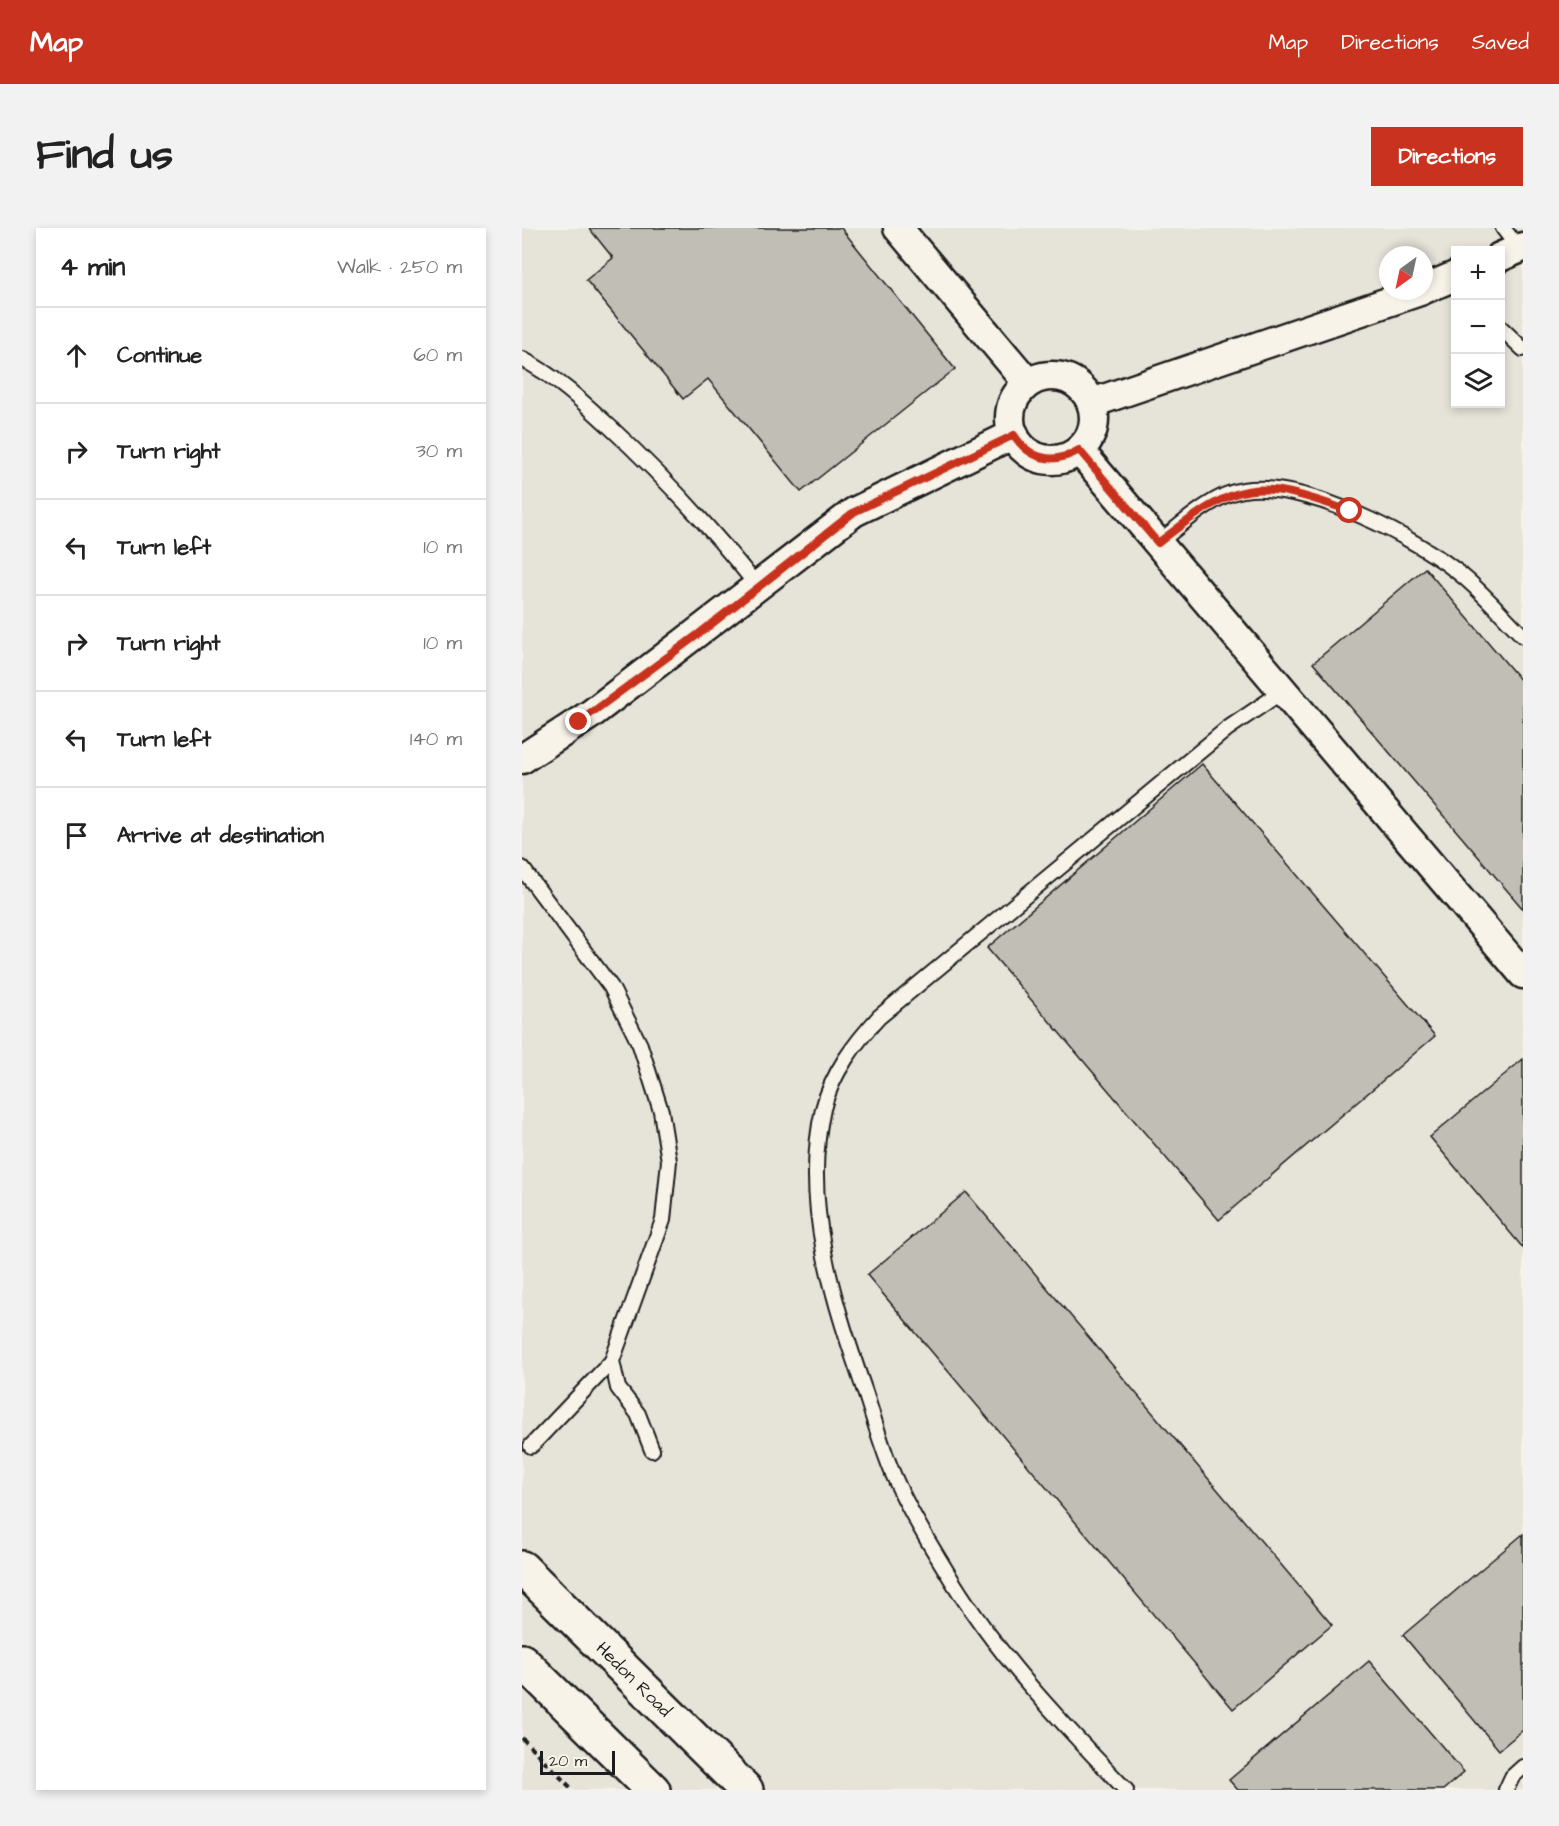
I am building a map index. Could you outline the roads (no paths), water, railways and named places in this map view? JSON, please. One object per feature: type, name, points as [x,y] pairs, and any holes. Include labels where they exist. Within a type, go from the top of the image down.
[{"type":"highway","name":"Hedon Road","points":[[522,1568],[746,1790]]},
{"type":"highway","points":[[522,1661],[653,1790]]},
{"type":"street","points":[[898,228],[1028,383]]},
{"type":"street","points":[[1433,285],[1451,278]]},
{"type":"street","points":[[1092,403],[1393,300]]},
{"type":"street","points":[[1039,377],[1065,377],[1086,392],[1092,403],[1093,429],[1079,450],[1068,456],[1043,459],[1021,446],[1014,435],[1010,421],[1011,406],[1018,393],[1028,383],[1039,377]]},
{"type":"street","points":[[522,759],[591,714],[854,512],[1014,435]]},
{"type":"street","points":[[1079,450],[1523,974]]},
{"type":"lane","points":[[1505,332],[1523,349]]},
{"type":"lane","points":[[522,359],[571,392],[654,467],[715,533],[758,587]]},
{"type":"lane","points":[[1158,543],[1202,509],[1241,490],[1267,488],[1298,492],[1350,511],[1437,556],[1465,578],[1523,636]]},
{"type":"lane","points":[[1126,1790],[1005,1658],[945,1570],[893,1475],[844,1330],[826,1263],[815,1183],[817,1145],[824,1107],[836,1076],[855,1042],[879,1017],[1227,729],[1283,691]]},
{"type":"lane","points":[[522,868],[611,987],[640,1045],[661,1111],[669,1161],[663,1220],[612,1361],[531,1446]]},
{"type":"lane","points":[[612,1361],[618,1388],[638,1414],[652,1450]]},
{"type":"lane","points":[[1506,1790],[1512,1777],[1523,1767]]}]
